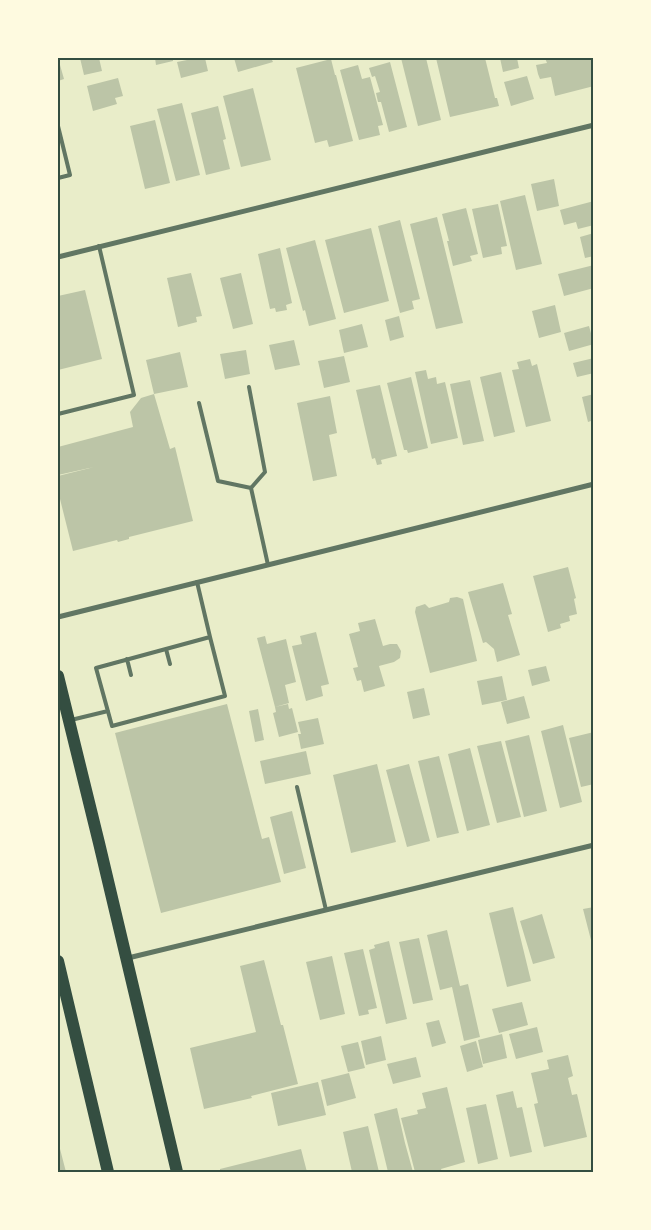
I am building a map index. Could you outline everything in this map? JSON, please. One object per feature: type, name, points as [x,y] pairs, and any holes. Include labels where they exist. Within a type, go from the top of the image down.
[{"type":"main road","points":[[58,676],[178,1172]]},
{"type":"main road","points":[[58,960],[59,975],[108,1172]]},
{"type":"street","points":[[58,257],[594,125]]},
{"type":"street","points":[[58,617],[594,484]]},
{"type":"street","points":[[126,959],[594,845]]},
{"type":"lane","points":[[58,126],[70,175],[58,178]]},
{"type":"lane","points":[[58,414],[134,395],[99,246]]},
{"type":"lane","points":[[249,387],[265,472],[251,488]]},
{"type":"lane","points":[[199,404],[218,481],[251,488]]},
{"type":"lane","points":[[251,488],[268,565]]},
{"type":"lane","points":[[197,582],[226,696],[112,726],[96,668],[210,637]]},
{"type":"lane","points":[[166,648],[170,664]]},
{"type":"lane","points":[[127,659],[131,675]]},
{"type":"lane","points":[[180,702],[182,707]]},
{"type":"lane","points":[[68,721],[108,712]]},
{"type":"lane","points":[[140,712],[141,718]]},
{"type":"lane","points":[[297,787],[326,910]]},
{"type":"building","points":[[58,58],[64,79],[58,81]]},
{"type":"building","points":[[80,58],[99,58],[102,71],[84,75]]},
{"type":"building","points":[[155,58],[173,58],[173,61],[156,65]]},
{"type":"building","points":[[205,58],[208,71],[181,78],[177,62]]},
{"type":"building","points":[[234,58],[271,58],[273,62],[238,72]]},
{"type":"building","points":[[401,58],[426,58],[441,120],[418,126]]},
{"type":"building","points":[[436,58],[485,58],[495,98],[497,98],[499,106],[450,117]]},
{"type":"building","points":[[500,58],[517,58],[519,68],[503,72]]},
{"type":"building","points":[[545,58],[594,58],[594,86],[555,96],[551,77],[540,79],[538,74],[536,65],[547,63]]},
{"type":"building","points":[[331,59],[353,141],[329,147],[327,140],[315,143],[296,68]]},
{"type":"building","points":[[390,62],[407,127],[389,132],[381,102],[378,102],[376,93],[380,92],[375,76],[372,77],[369,68]]},
{"type":"building","points":[[358,65],[362,79],[370,77],[383,125],[378,126],[380,135],[359,140],[340,70]]},
{"type":"building","points":[[527,76],[534,99],[511,106],[504,82]]},
{"type":"building","points":[[118,78],[123,96],[115,98],[117,104],[93,111],[87,86]]},
{"type":"building","points":[[253,88],[271,160],[241,167],[223,96]]},
{"type":"building","points":[[182,103],[200,175],[176,181],[157,109]]},
{"type":"building","points":[[218,106],[226,139],[223,140],[230,169],[206,175],[191,113]]},
{"type":"building","points":[[155,120],[170,183],[145,189],[130,126]]},
{"type":"building","points":[[554,179],[559,206],[537,211],[531,184]]},
{"type":"building","points":[[525,195],[542,264],[516,270],[500,201]]},
{"type":"building","points":[[594,201],[594,225],[578,229],[576,222],[564,225],[560,210]]},
{"type":"building","points":[[498,204],[507,246],[501,247],[502,254],[483,258],[472,209]]},
{"type":"building","points":[[466,208],[478,254],[470,256],[472,261],[453,266],[442,214]]},
{"type":"building","points":[[437,217],[463,323],[436,329],[410,224]]},
{"type":"building","points":[[400,220],[420,299],[412,301],[414,309],[400,313],[378,226]]},
{"type":"building","points":[[371,228],[389,301],[344,313],[325,240]]},
{"type":"building","points":[[594,233],[594,256],[585,258],[580,237]]},
{"type":"building","points":[[315,240],[336,319],[309,326],[305,310],[303,311],[286,248]]},
{"type":"building","points":[[280,248],[292,303],[286,305],[287,310],[276,312],[275,308],[270,309],[258,254]]},
{"type":"building","points":[[594,265],[594,288],[564,296],[558,274]]},
{"type":"building","points":[[191,273],[202,316],[196,317],[197,322],[178,327],[167,278]]},
{"type":"building","points":[[241,273],[253,324],[233,329],[220,278]]},
{"type":"building","points":[[85,290],[102,359],[58,370],[58,296]]},
{"type":"building","points":[[555,305],[561,332],[539,338],[532,311]]},
{"type":"building","points":[[399,316],[404,337],[390,341],[385,320]]},
{"type":"building","points":[[362,324],[368,347],[344,353],[339,330]]},
{"type":"building","points":[[589,326],[594,344],[569,351],[564,333]]},
{"type":"building","points":[[294,340],[300,365],[275,370],[269,345]]},
{"type":"building","points":[[246,350],[250,374],[225,379],[220,354]]},
{"type":"building","points":[[180,352],[188,387],[154,394],[146,360]]},
{"type":"building","points":[[344,356],[350,382],[324,388],[318,361]]},
{"type":"building","points":[[594,358],[594,373],[577,377],[573,363]]},
{"type":"building","points":[[530,359],[532,366],[537,364],[551,421],[526,427],[512,370],[519,369],[517,362]]},
{"type":"building","points":[[426,370],[428,379],[436,377],[437,384],[445,382],[458,438],[431,444],[415,372]]},
{"type":"building","points":[[501,372],[515,432],[494,437],[480,377]]},
{"type":"building","points":[[411,377],[428,448],[408,453],[407,450],[404,450],[387,383]]},
{"type":"building","points":[[470,380],[484,441],[463,445],[450,384]]},
{"type":"building","points":[[380,385],[397,456],[381,460],[382,464],[377,465],[375,458],[372,459],[356,390]]},
{"type":"building","points":[[154,394],[170,449],[175,447],[193,521],[129,537],[129,539],[118,542],[117,540],[73,551],[58,491],[58,476],[94,467],[58,475],[58,447],[133,427],[130,412],[141,398]]},
{"type":"building","points":[[594,394],[594,420],[588,422],[582,397]]},
{"type":"building","points":[[330,396],[337,433],[329,435],[337,476],[313,481],[297,403]]},
{"type":"building","points":[[568,567],[576,598],[574,599],[577,614],[569,616],[570,621],[560,624],[561,628],[548,632],[533,576]]},
{"type":"building","points":[[503,583],[512,614],[508,615],[520,655],[497,662],[494,649],[486,642],[483,643],[468,592]]},
{"type":"building","points":[[457,597],[463,599],[477,661],[430,673],[415,612],[416,607],[425,604],[429,608],[449,602],[450,598]]},
{"type":"building","points":[[375,619],[383,646],[397,644],[401,651],[400,658],[394,662],[379,666],[385,686],[364,692],[361,680],[357,681],[353,668],[358,667],[349,634],[360,631],[358,623]]},
{"type":"building","points":[[316,632],[329,684],[321,686],[323,696],[306,701],[292,646],[302,644],[300,636]]},
{"type":"building","points":[[265,636],[267,644],[286,639],[296,682],[285,685],[289,703],[275,707],[257,638]]},
{"type":"building","points":[[546,666],[550,681],[532,686],[528,670]]},
{"type":"building","points":[[502,676],[507,700],[482,705],[477,681]]},
{"type":"building","points":[[424,688],[430,715],[413,719],[407,692]]},
{"type":"building","points":[[524,696],[530,718],[507,724],[501,702]]},
{"type":"building","points":[[227,704],[262,839],[269,837],[281,882],[161,913],[115,733]]},
{"type":"building","points":[[288,704],[289,709],[292,708],[298,732],[279,737],[273,713],[276,712],[275,707]]},
{"type":"building","points":[[258,709],[264,740],[255,742],[249,711]]},
{"type":"building","points":[[318,718],[324,744],[301,749],[298,734],[301,734],[298,722]]},
{"type":"building","points":[[563,725],[582,802],[560,808],[541,731]]},
{"type":"building","points":[[594,732],[594,784],[581,787],[569,738]]},
{"type":"building","points":[[529,735],[547,811],[524,817],[505,741]]},
{"type":"building","points":[[501,741],[521,817],[497,823],[477,746]]},
{"type":"building","points":[[470,748],[490,825],[467,831],[448,754]]},
{"type":"building","points":[[306,751],[311,774],[265,784],[260,761]]},
{"type":"building","points":[[439,756],[459,833],[437,838],[418,761]]},
{"type":"building","points":[[377,764],[396,842],[351,853],[333,775]]},
{"type":"building","points":[[409,764],[430,841],[407,847],[386,770]]},
{"type":"building","points":[[292,811],[306,868],[284,874],[270,817]]},
{"type":"building","points":[[513,907],[531,981],[507,987],[489,913]]},
{"type":"building","points":[[594,907],[594,948],[593,948],[583,909]]},
{"type":"building","points":[[542,914],[555,958],[533,964],[520,921]]},
{"type":"building","points":[[447,930],[460,986],[468,984],[480,1037],[464,1041],[452,987],[440,990],[427,935]]},
{"type":"building","points":[[419,938],[433,1000],[413,1004],[399,942]]},
{"type":"building","points":[[389,941],[407,1019],[386,1024],[369,950],[375,948],[374,945]]},
{"type":"building","points":[[363,949],[377,1008],[368,1010],[369,1014],[359,1016],[344,953]]},
{"type":"building","points":[[332,956],[345,1014],[320,1020],[306,962]]},
{"type":"building","points":[[264,960],[298,1084],[251,1096],[252,1098],[204,1109],[190,1048],[256,1032],[240,966]]},
{"type":"building","points":[[522,1002],[528,1025],[499,1033],[492,1009]]},
{"type":"building","points":[[439,1020],[446,1043],[432,1047],[426,1023]]},
{"type":"building","points":[[537,1027],[543,1052],[516,1059],[509,1034]]},
{"type":"building","points":[[502,1034],[507,1058],[483,1064],[478,1040]]},
{"type":"building","points":[[381,1036],[386,1060],[366,1065],[361,1041]]},
{"type":"building","points":[[476,1041],[483,1067],[467,1072],[460,1046]]},
{"type":"building","points":[[358,1042],[365,1068],[348,1072],[341,1046]]},
{"type":"building","points":[[568,1055],[573,1076],[568,1078],[572,1095],[577,1094],[587,1137],[544,1147],[534,1104],[538,1103],[531,1073],[549,1069],[547,1060]]},
{"type":"building","points":[[416,1057],[421,1077],[393,1084],[387,1064]]},
{"type":"building","points":[[349,1073],[356,1098],[327,1106],[321,1080]]},
{"type":"building","points":[[318,1082],[326,1115],[278,1126],[271,1093]]},
{"type":"building","points":[[447,1087],[465,1162],[441,1169],[442,1172],[415,1172],[401,1118],[418,1114],[417,1110],[426,1108],[422,1093]]},
{"type":"building","points":[[513,1091],[517,1108],[522,1107],[532,1152],[510,1157],[496,1095]]},
{"type":"building","points":[[486,1104],[498,1159],[478,1164],[466,1108]]},
{"type":"building","points":[[397,1108],[413,1172],[388,1172],[374,1114]]},
{"type":"building","points":[[368,1126],[379,1172],[352,1172],[343,1132]]},
{"type":"building","points":[[59,1145],[66,1172],[58,1172]]},
{"type":"building","points":[[301,1149],[307,1172],[220,1172],[220,1169]]}]
